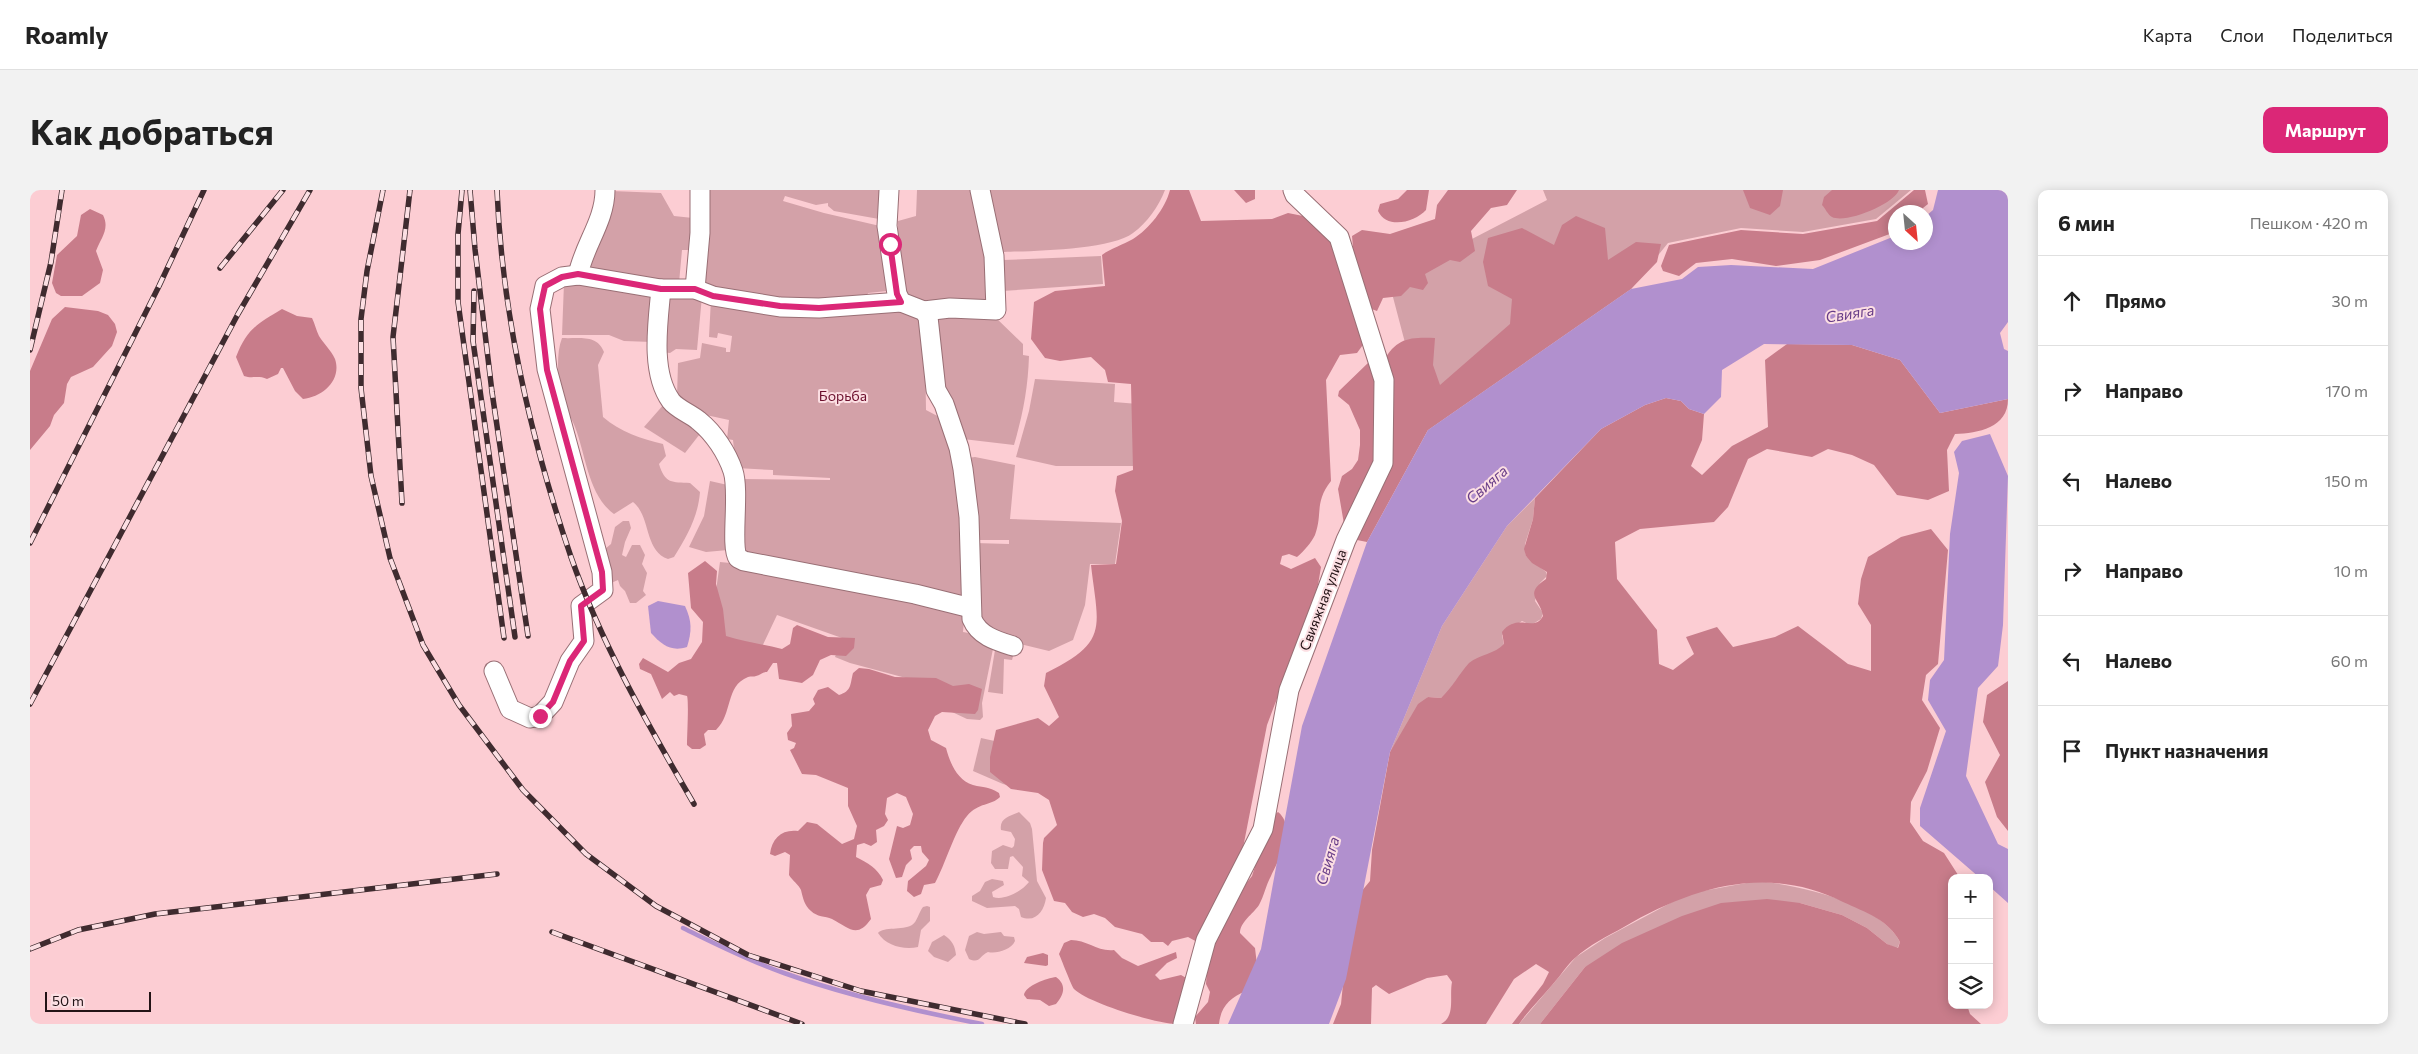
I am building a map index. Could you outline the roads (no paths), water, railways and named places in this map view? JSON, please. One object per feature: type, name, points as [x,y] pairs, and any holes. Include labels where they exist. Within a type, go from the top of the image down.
[{"type":"street","points":[[578,274],[581,260],[594,237],[605,203],[605,190]]},
{"type":"street","points":[[695,289],[700,233],[700,190]]},
{"type":"street","points":[[889,190],[887,226],[897,294],[901,302]]},
{"type":"street","points":[[494,671],[510,709],[530,718],[540,716],[553,702],[570,661],[584,641],[581,606],[603,590],[602,572],[547,370],[540,309],[545,286],[562,277],[578,274],[661,289],[695,289],[713,296],[780,306],[819,308],[901,302],[924,311],[950,308],[996,310],[994,256],[980,190]]},
{"type":"street","name":"Свияжная улица","points":[[1183,1024],[1206,940],[1263,828],[1289,690],[1346,540],[1384,463],[1384,380],[1339,237],[1295,195],[1293,190]]},
{"type":"street","points":[[661,289],[657,351],[661,378],[672,402],[707,428],[732,467],[736,491],[734,546],[738,558],[744,561],[915,594],[971,608]]},
{"type":"street","points":[[924,311],[930,323],[936,390],[944,404],[959,448],[963,469],[969,517],[971,608],[976,629],[996,640],[1013,646]]},
{"type":"water","name":"Свияга","points":[[1938,190],[2008,190],[2008,322],[2000,333],[2004,349],[2008,351],[2008,399],[1940,413],[1900,360],[1852,345],[1764,344],[1722,370],[1721,397],[1704,414],[1689,409],[1681,401],[1666,398],[1645,405],[1601,429],[1507,526],[1442,626],[1390,752],[1346,979],[1329,1024],[1228,1024],[1261,949],[1302,726],[1367,542],[1428,430],[1631,289],[1682,279],[1698,267],[1731,265],[1813,269],[1888,239],[1888,250],[1933,250],[1933,210]]},
{"type":"water","points":[[1990,434],[2008,476],[2003,625],[1998,666],[1978,688],[1966,776],[1998,844],[2008,849],[2008,903],[1993,890],[1993,874],[1975,874],[1920,826],[1920,808],[1946,731],[1928,700],[1930,680],[1944,660],[1950,534],[1959,473],[1954,452],[1962,441]]},
{"type":"water","points":[[658,601],[685,606],[691,626],[687,647],[671,648],[659,641],[651,633],[648,606]]},
{"type":"waterway","points":[[683,928],[758,963],[808,981],[882,1002],[982,1024]]},
{"type":"railway","points":[[30,350],[51,262],[62,190]]},
{"type":"railway","points":[[30,543],[159,286],[204,190]]},
{"type":"railway","points":[[220,268],[283,190]]},
{"type":"railway","points":[[30,704],[238,314],[310,190]]},
{"type":"railway","points":[[383,190],[367,271],[361,319],[361,388],[371,476],[390,558],[423,645],[459,705],[523,790],[586,854],[656,906],[748,955],[861,991],[1025,1024]]},
{"type":"railway","points":[[402,503],[393,337],[410,190]]},
{"type":"railway","points":[[462,190],[458,234],[458,302],[504,638]]},
{"type":"railway","points":[[470,190],[492,392],[528,636]]},
{"type":"railway","points":[[497,190],[505,283],[521,376],[543,468],[571,557],[596,621],[626,683],[694,804]]},
{"type":"railway","points":[[474,291],[473,341],[515,637]]},
{"type":"railway","points":[[30,949],[78,930],[155,914],[497,874]]},
{"type":"railway","points":[[552,932],[802,1024]]},
{"type":"park label","name":"Борьба","points":[[843,396]]}]
